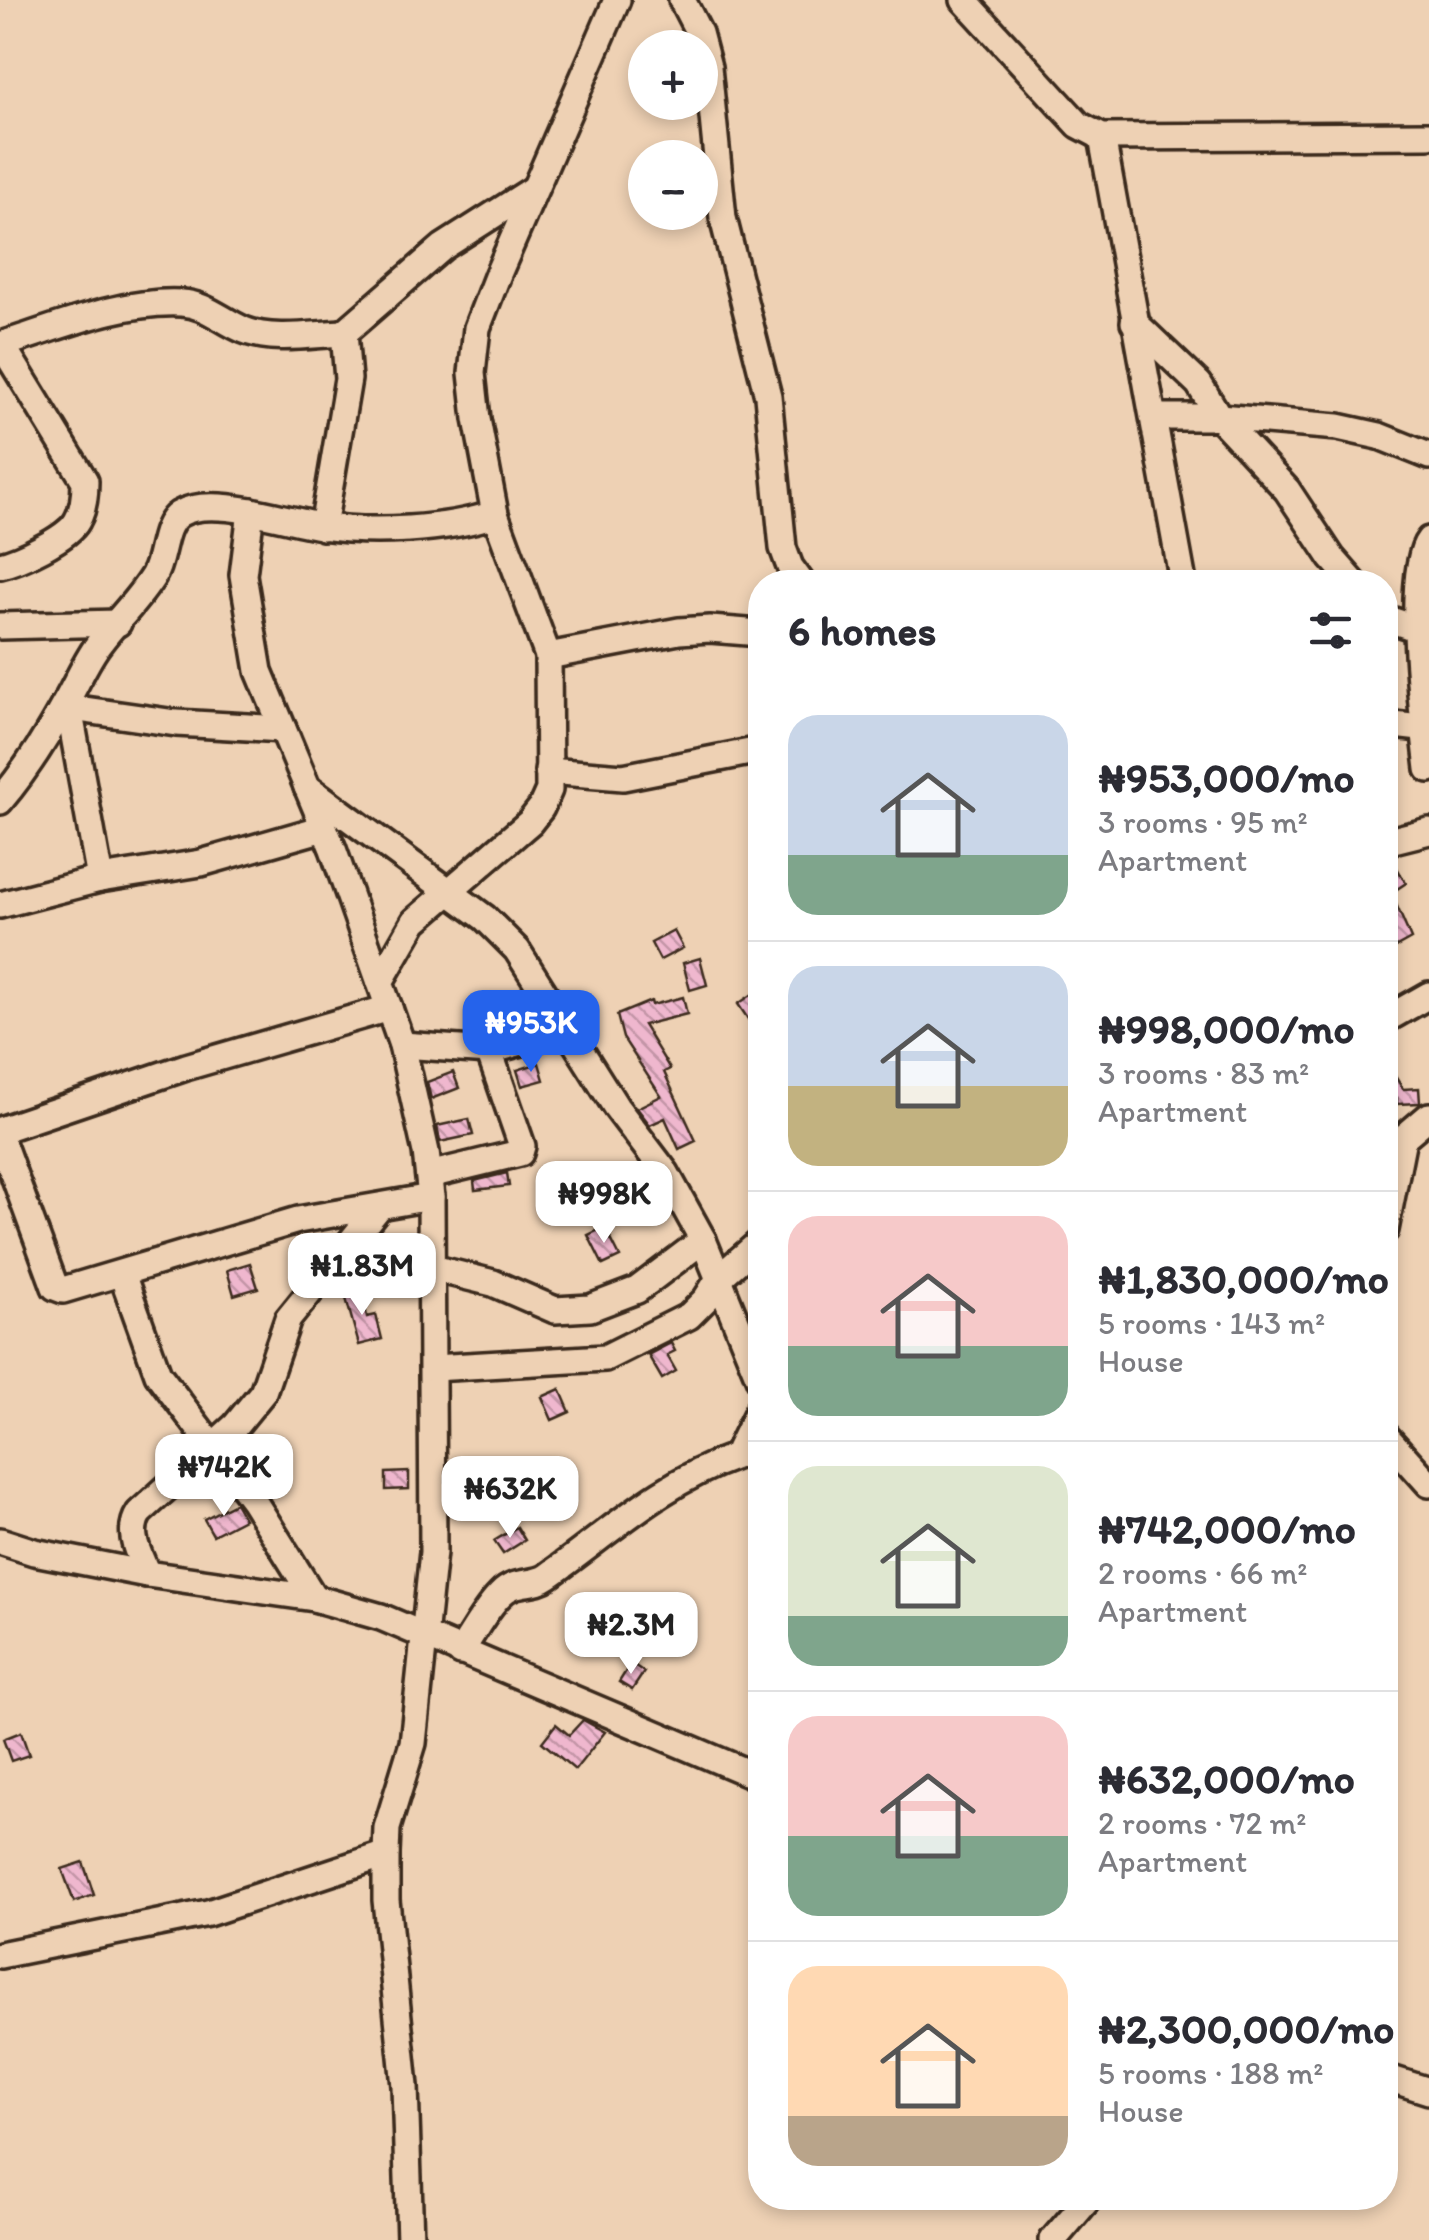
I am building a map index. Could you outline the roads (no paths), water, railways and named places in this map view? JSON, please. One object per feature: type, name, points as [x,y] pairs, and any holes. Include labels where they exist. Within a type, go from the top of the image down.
[{"type":"street","points":[[380,982],[416,921],[530,822],[548,790],[548,656],[494,514],[472,373],[477,328],[617,0]]},
{"type":"street","points":[[682,0],[699,33],[708,67],[723,218],[768,396],[783,548],[792,570]]},
{"type":"street","points":[[964,0],[1079,124],[1102,137],[1429,135]]},
{"type":"street","points":[[1102,137],[1181,570]]},
{"type":"street","points":[[0,565],[14,562],[68,532],[76,523],[85,496],[85,481],[1,345],[108,312],[182,303],[215,312],[243,330],[262,335],[344,333],[443,248],[534,188]]},
{"type":"street","points":[[1134,322],[1199,384],[1218,417],[1287,490],[1342,570]]},
{"type":"street","points":[[323,526],[348,379],[344,333]]},
{"type":"street","points":[[1154,417],[1218,417],[1349,428],[1429,456]]},
{"type":"street","points":[[0,802],[67,707],[100,642],[156,572],[169,526],[176,516],[188,510],[217,508],[252,510],[323,526],[406,528],[471,522],[494,514]]},
{"type":"street","points":[[252,510],[243,576],[258,671],[324,828],[402,1045],[416,1100],[430,1186],[434,1552],[413,1743],[387,1828],[386,1854],[386,1900],[405,2086],[410,2240]]},
{"type":"street","points":[[1429,540],[1424,545],[1416,582],[1429,769]]},
{"type":"street","points":[[1398,622],[1418,629]]},
{"type":"street","points":[[0,626],[118,623]]},
{"type":"street","points":[[548,656],[679,631],[748,631]]},
{"type":"street","points":[[67,707],[176,723],[283,729]]},
{"type":"street","points":[[67,707],[100,879]]},
{"type":"street","points":[[1398,725],[1426,728]]},
{"type":"street","points":[[548,771],[623,778],[748,752]]},
{"type":"street","points":[[307,787],[486,918],[517,950],[616,1107],[666,1173],[703,1240],[748,1349]]},
{"type":"street","points":[[0,905],[100,879],[202,863],[324,828]]},
{"type":"street","points":[[1398,839],[1429,831]]},
{"type":"street","points":[[1398,1013],[1429,995]]},
{"type":"street","points":[[389,1008],[186,1067],[0,1133],[55,1287],[75,1288],[298,1220],[379,1206],[520,1154],[522,1146],[489,1051]]},
{"type":"street","points":[[402,1045],[489,1051],[569,1029]]},
{"type":"street","points":[[1398,1164],[1403,1138],[1429,1116]]},
{"type":"street","points":[[147,1574],[133,1535],[134,1522],[213,1447],[263,1392],[288,1318],[379,1206]]},
{"type":"street","points":[[432,1268],[493,1283],[555,1310],[590,1308],[637,1290],[703,1240]]},
{"type":"street","points":[[434,1368],[592,1362],[605,1358],[689,1316],[720,1277],[748,1252]]},
{"type":"street","points":[[122,1274],[158,1374],[253,1500],[314,1598]]},
{"type":"street","points":[[460,1652],[500,1594],[517,1582],[543,1580],[624,1516],[698,1472],[736,1456],[748,1432]]},
{"type":"street","points":[[1398,1449],[1429,1484]]},
{"type":"street","points":[[0,1541],[34,1552],[147,1574],[314,1598],[381,1617],[748,1773]]},
{"type":"street","points":[[0,1955],[208,1913],[386,1854]]},
{"type":"street","points":[[1398,2080],[1429,2090]]},
{"type":"street","points":[[1053,2240],[1079,2210]]}]
